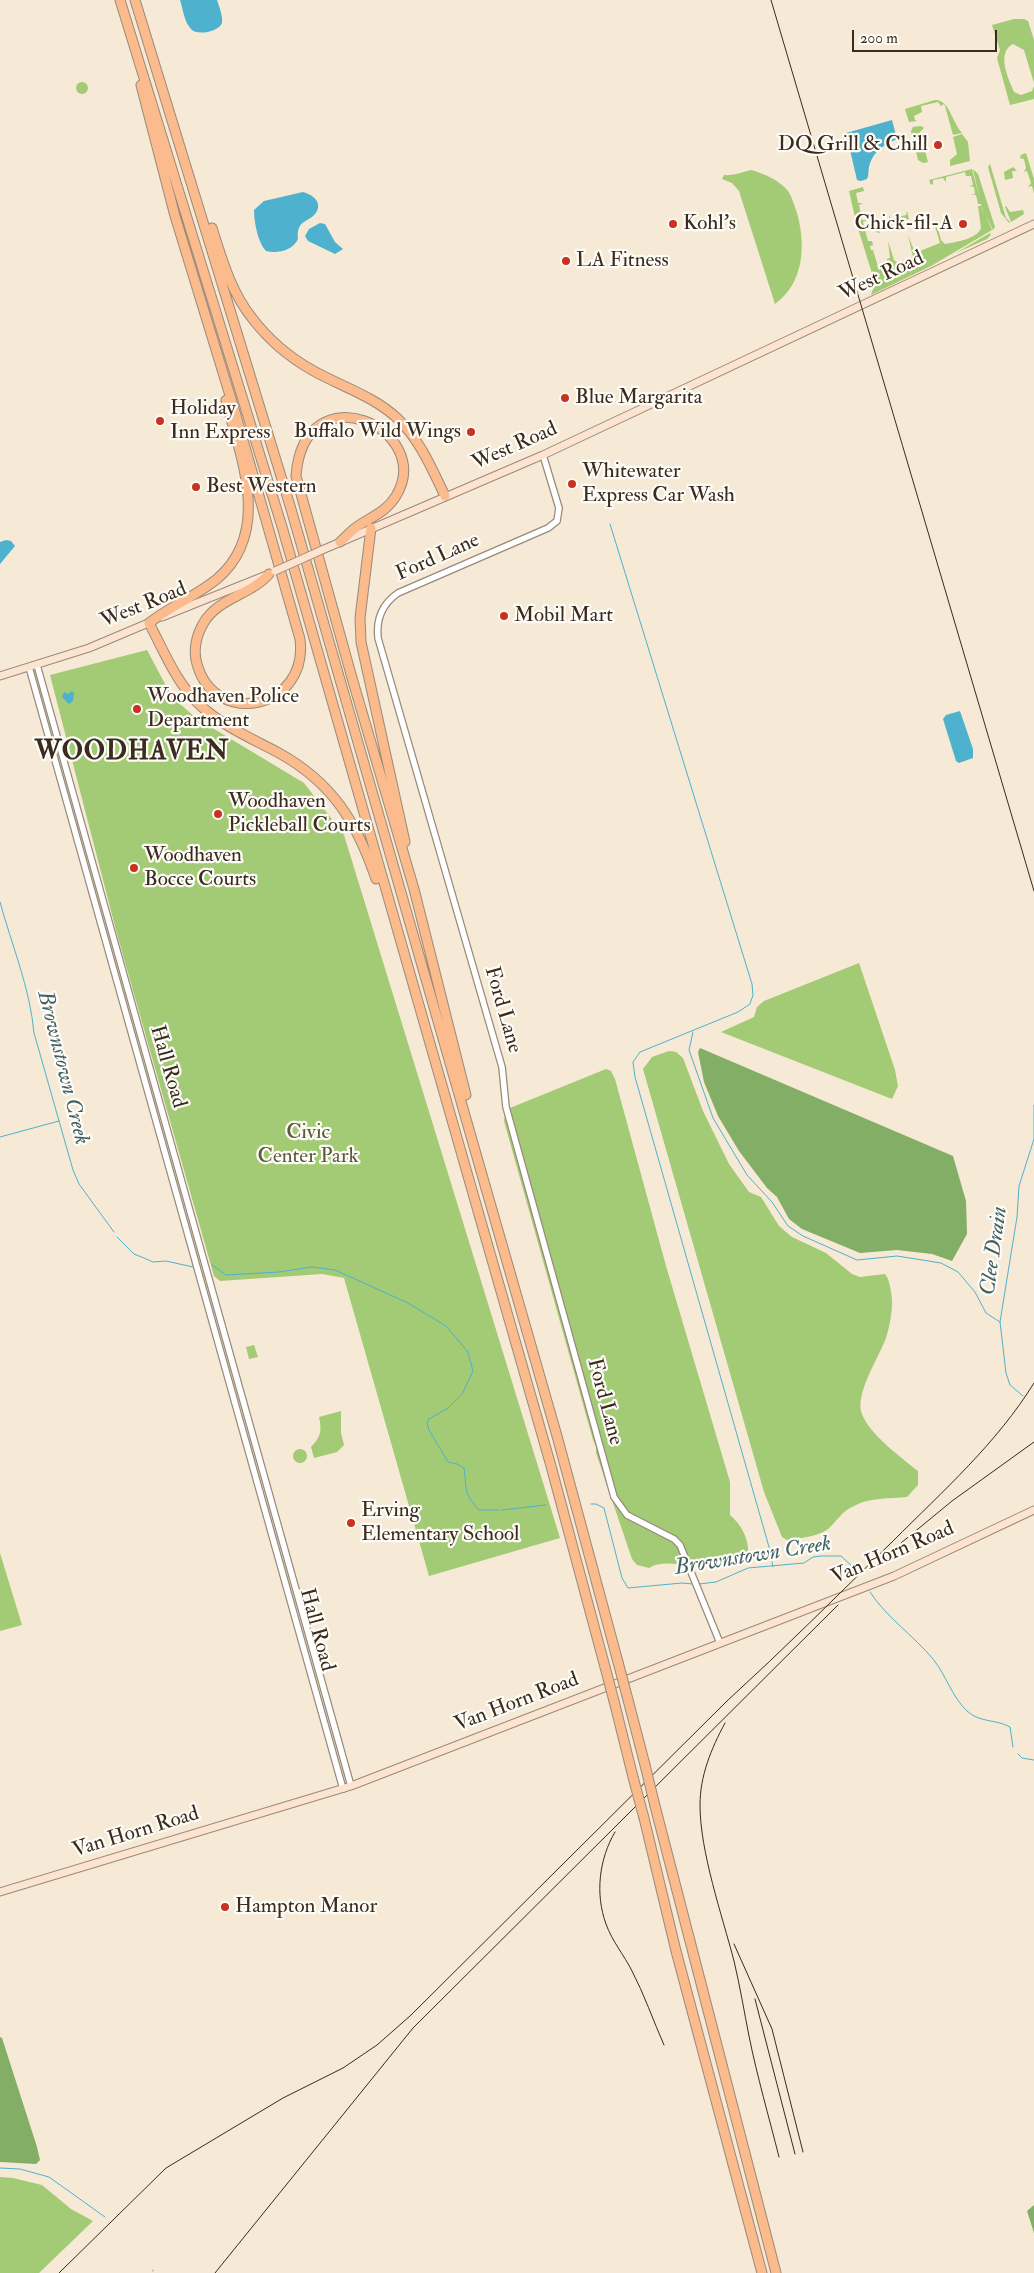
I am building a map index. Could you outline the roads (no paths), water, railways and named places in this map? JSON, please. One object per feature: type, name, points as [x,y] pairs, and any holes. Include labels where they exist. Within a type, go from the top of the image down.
[{"type":"highway","points":[[120,0],[251,422],[551,1466],[606,1667],[676,1951],[762,2273]]},
{"type":"highway","points":[[135,0],[291,509],[557,1436],[627,1696],[776,2273]]},
{"type":"highway","points":[[136,54],[145,106],[216,354],[278,557],[302,649],[297,672],[280,694],[255,703],[233,701],[214,691],[201,675],[195,651],[199,632],[206,618],[216,609],[260,584],[272,573]]},
{"type":"highway","points":[[184,157],[195,177],[228,277],[252,319],[274,343],[298,361],[378,403],[397,418],[419,444],[445,496]]},
{"type":"highway","points":[[216,354],[248,485],[249,506],[246,531],[237,553],[218,578],[200,591],[168,608],[150,623],[181,681],[200,705],[221,721],[298,766],[318,781],[334,798],[357,830],[388,919],[397,932]]},
{"type":"highway","points":[[340,542],[355,528],[375,517],[389,506],[397,495],[402,477],[399,454],[391,439],[382,429],[355,417],[332,419],[312,432],[298,455],[296,476],[352,678],[414,889],[468,1103],[471,1120],[470,1131]]},
{"type":"highway","points":[[371,528],[360,618],[361,642],[414,878],[414,889]]},
{"type":"main road","name":"West Road","points":[[0,676],[89,648],[272,573],[371,528],[543,455],[1034,224]]},
{"type":"main road","name":"Van Horn Road","points":[[0,1892],[343,1789],[894,1576],[1034,1510]]},
{"type":"street","name":"Ford Lane","points":[[543,455],[559,508],[557,521],[548,528],[398,593],[391,598],[378,619],[378,638],[502,1067],[506,1107],[614,1497],[627,1515],[674,1539],[680,1545],[720,1643]]},
{"type":"street","name":"Hall Road","points":[[33,666],[54,722],[351,1786]]},
{"type":"street","name":"Hall Road","points":[[33,666],[38,701],[123,998],[343,1789]]},
{"type":"street","points":[[38,701],[46,699]]},
{"type":"street","points":[[46,725],[54,722]]},
{"type":"street","points":[[64,793],[72,791]]},
{"type":"street","points":[[95,901],[103,899]]},
{"type":"street","points":[[123,998],[130,996]]},
{"type":"street","points":[[258,1480],[265,1478]]},
{"type":"street","points":[[298,1624],[306,1622]]},
{"type":"water","points":[[180,0],[217,0],[222,23],[217,29],[212,31],[202,33],[194,31],[187,23]]},
{"type":"water","points":[[892,120],[897,139],[883,146],[873,157],[867,179],[857,180],[846,133]]},
{"type":"water","points":[[303,192],[309,194],[317,201],[317,211],[299,227],[298,239],[293,246],[280,251],[266,251],[257,232],[254,210],[264,201]]},
{"type":"water","points":[[320,223],[325,224],[335,242],[343,249],[335,254],[308,241],[305,236],[309,229]]},
{"type":"water","points":[[11,541],[15,546],[0,564],[0,542]]},
{"type":"water","points":[[72,691],[74,693],[73,701],[69,704],[62,697],[64,692],[68,694]]},
{"type":"water","points":[[960,711],[973,749],[973,758],[959,763],[956,761],[943,719],[946,715]]},
{"type":"waterway","points":[[610,524],[752,984],[753,995],[750,1004],[738,1012],[640,1052],[633,1062],[635,1077],[769,1547],[773,1567]]},
{"type":"waterway","name":"Brownstown Creek","points":[[0,902],[25,983],[34,1033],[73,1170],[79,1184],[114,1232]]},
{"type":"waterway","points":[[693,1032],[689,1050],[713,1118],[747,1175],[772,1202],[788,1226],[803,1236],[857,1260],[897,1256],[941,1263],[958,1272],[975,1292],[986,1313],[1000,1322]]},
{"type":"waterway","name":"Clee Drain","points":[[1023,1396],[1010,1385],[1006,1373],[1000,1322],[1017,1217],[1019,1186],[1034,1139],[1034,1105]]},
{"type":"waterway","points":[[0,1137],[59,1121]]},
{"type":"waterway","name":"Brownstown Creek","points":[[117,1237],[134,1254],[153,1262],[166,1261],[193,1267]]},
{"type":"waterway","name":"Brownstown Creek","points":[[212,1265],[226,1275],[279,1272],[312,1267],[335,1270],[408,1303],[446,1326],[468,1352],[473,1371],[462,1394],[448,1408],[429,1419],[427,1423],[429,1430],[448,1462],[464,1468],[468,1495],[479,1510],[499,1510]]},
{"type":"waterway","name":"Brownstown Creek","points":[[591,1504],[604,1508],[622,1578],[628,1588],[682,1583],[693,1584]]},
{"type":"waterway","name":"Brownstown Creek","points":[[502,1510],[546,1505]]},
{"type":"waterway","name":"Brownstown Creek","points":[[699,1584],[716,1582],[748,1568],[804,1563],[813,1557],[821,1556],[841,1556],[855,1569]]},
{"type":"waterway","name":"Brownstown Creek","points":[[870,1592],[884,1610],[933,1659],[957,1699],[967,1711],[977,1717],[1010,1727],[1013,1747]]},
{"type":"waterway","name":"Brownstown Creek","points":[[1018,1754],[1022,1758],[1034,1760]]},
{"type":"waterway","points":[[0,2168],[20,2169],[49,2177],[105,2217]]},
{"type":"railway","points":[[771,0],[1034,891]]},
{"type":"railway","points":[[59,2273],[166,2168],[283,2098],[343,2068],[377,2045],[410,2016],[727,1701],[811,1622],[950,1485],[1003,1426],[1034,1383]]},
{"type":"railway","points":[[901,1543],[952,1501],[1034,1442]]},
{"type":"railway","points":[[215,2273],[413,2028],[838,1605]]},
{"type":"railway","points":[[725,1723],[704,1773],[700,1794],[701,1823],[708,1863],[734,1961],[752,2051],[779,2157]]},
{"type":"railway","points":[[615,1832],[605,1854],[600,1877],[603,1913],[611,1936],[629,1965],[664,2045]]},
{"type":"railway","points":[[734,1944],[772,2029],[803,2152]]},
{"type":"railway","points":[[755,1999],[795,2154]]},
{"type":"place","name":"DQ Grill & Chill","points":[[938,145]]},
{"type":"place","name":"Kohl's","points":[[673,224]]},
{"type":"place","name":"Chick-fil-A","points":[[963,224]]},
{"type":"place","name":"LA Fitness","points":[[566,261]]},
{"type":"place","name":"Blue Margarita","points":[[565,398]]},
{"type":"place","name":"Holiday Inn Express","points":[[160,421]]},
{"type":"place","name":"Buffalo Wild Wings","points":[[471,432]]},
{"type":"place","name":"Whitewater Express Car Wash","points":[[572,484]]},
{"type":"place","name":"Best Western","points":[[196,487]]},
{"type":"place","name":"Mobil Mart","points":[[504,616]]},
{"type":"place","name":"Woodhaven Police Department","points":[[137,709]]},
{"type":"place","name":"Woodhaven Pickleball Courts","points":[[218,814]]},
{"type":"place","name":"Woodhaven Bocce Courts","points":[[134,868]]},
{"type":"place","name":"Erving Elementary School","points":[[351,1523]]},
{"type":"place","name":"Hampton Manor","points":[[225,1907]]},
{"type":"district","name":"WOODHAVEN","points":[[132,753]]},
{"type":"park label","name":"Civic Center Park","points":[[308,1145]]}]
